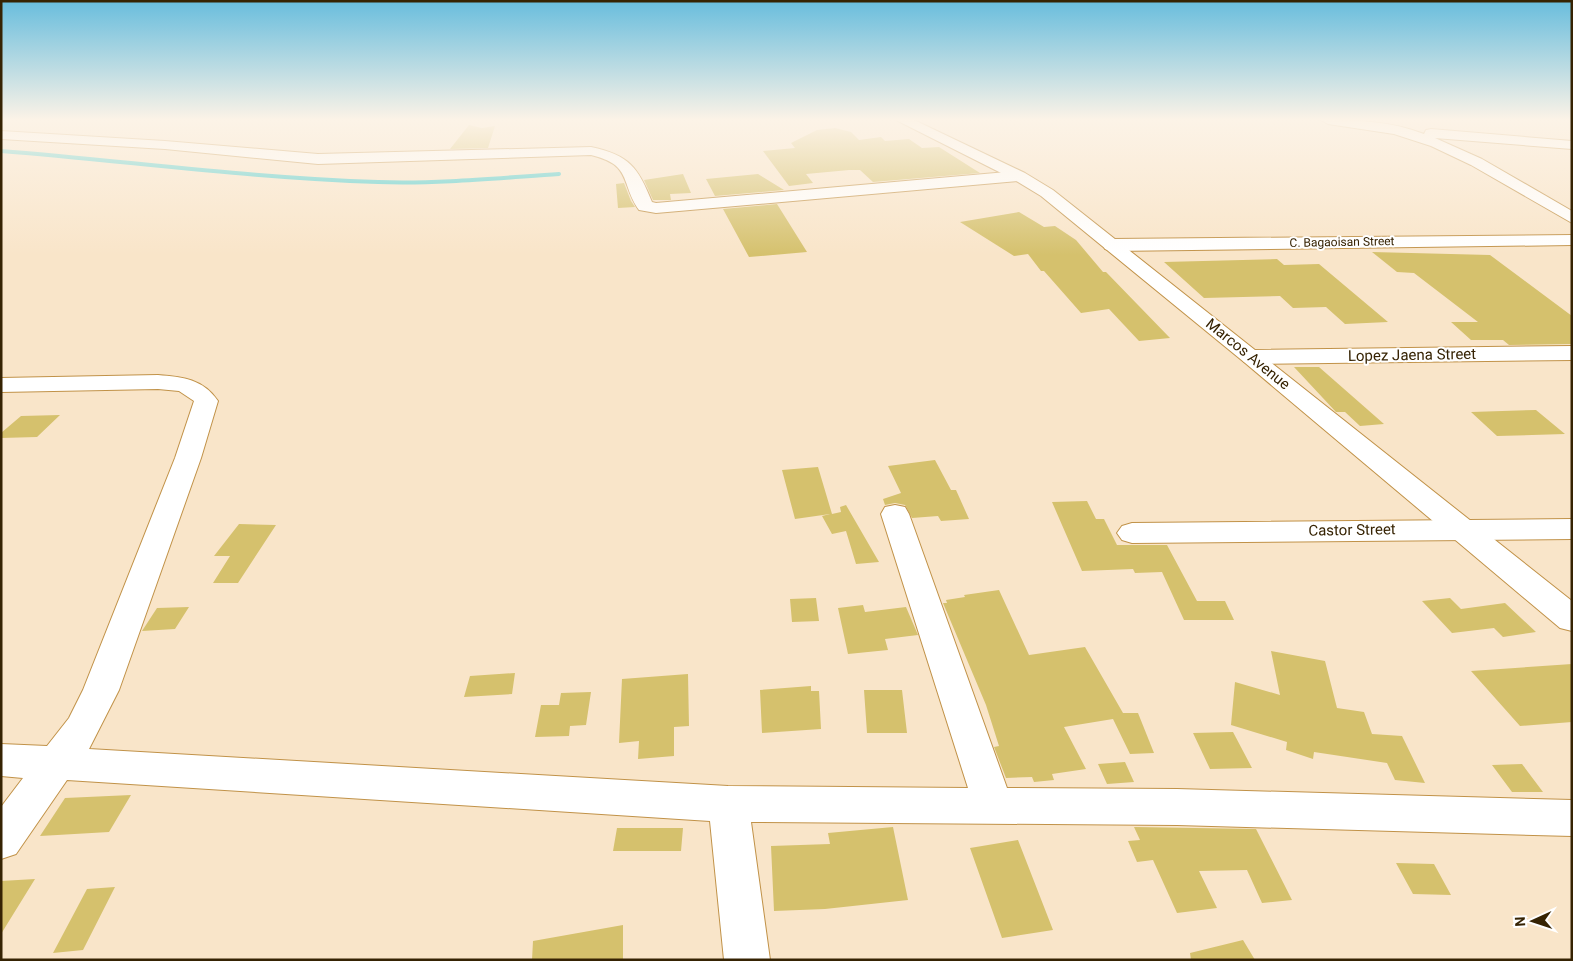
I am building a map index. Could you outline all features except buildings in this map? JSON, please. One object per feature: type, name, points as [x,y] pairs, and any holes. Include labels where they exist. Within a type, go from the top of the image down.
[{"type":"street","points":[[626,165],[629,167],[645,206],[656,208],[1020,176]]},
{"type":"street","name":"Marcos Avenue","points":[[997,165],[1020,176],[1047,193],[1252,357],[1572,619]]},
{"type":"street","points":[[1481,165],[1572,218]]},
{"type":"street","name":"C. Bagaoisan Street","points":[[1112,245],[1572,240]]},
{"type":"street","name":"Lopez Jaena Street","points":[[1252,357],[1572,353]]},
{"type":"street","points":[[1,385],[158,382],[183,384],[199,390],[206,401],[188,458],[101,690],[82,729],[1,840]]},
{"type":"street","points":[[895,514],[993,805]]},
{"type":"street","name":"Castor Street","points":[[1132,533],[1572,529]]},
{"type":"street","points":[[1,760],[56,765],[728,804],[1177,807],[1572,818]]},
{"type":"street","points":[[728,804],[748,960]]},
{"type":"waterway","points":[[151,165],[284,177],[378,182],[446,181],[559,174]]}]
